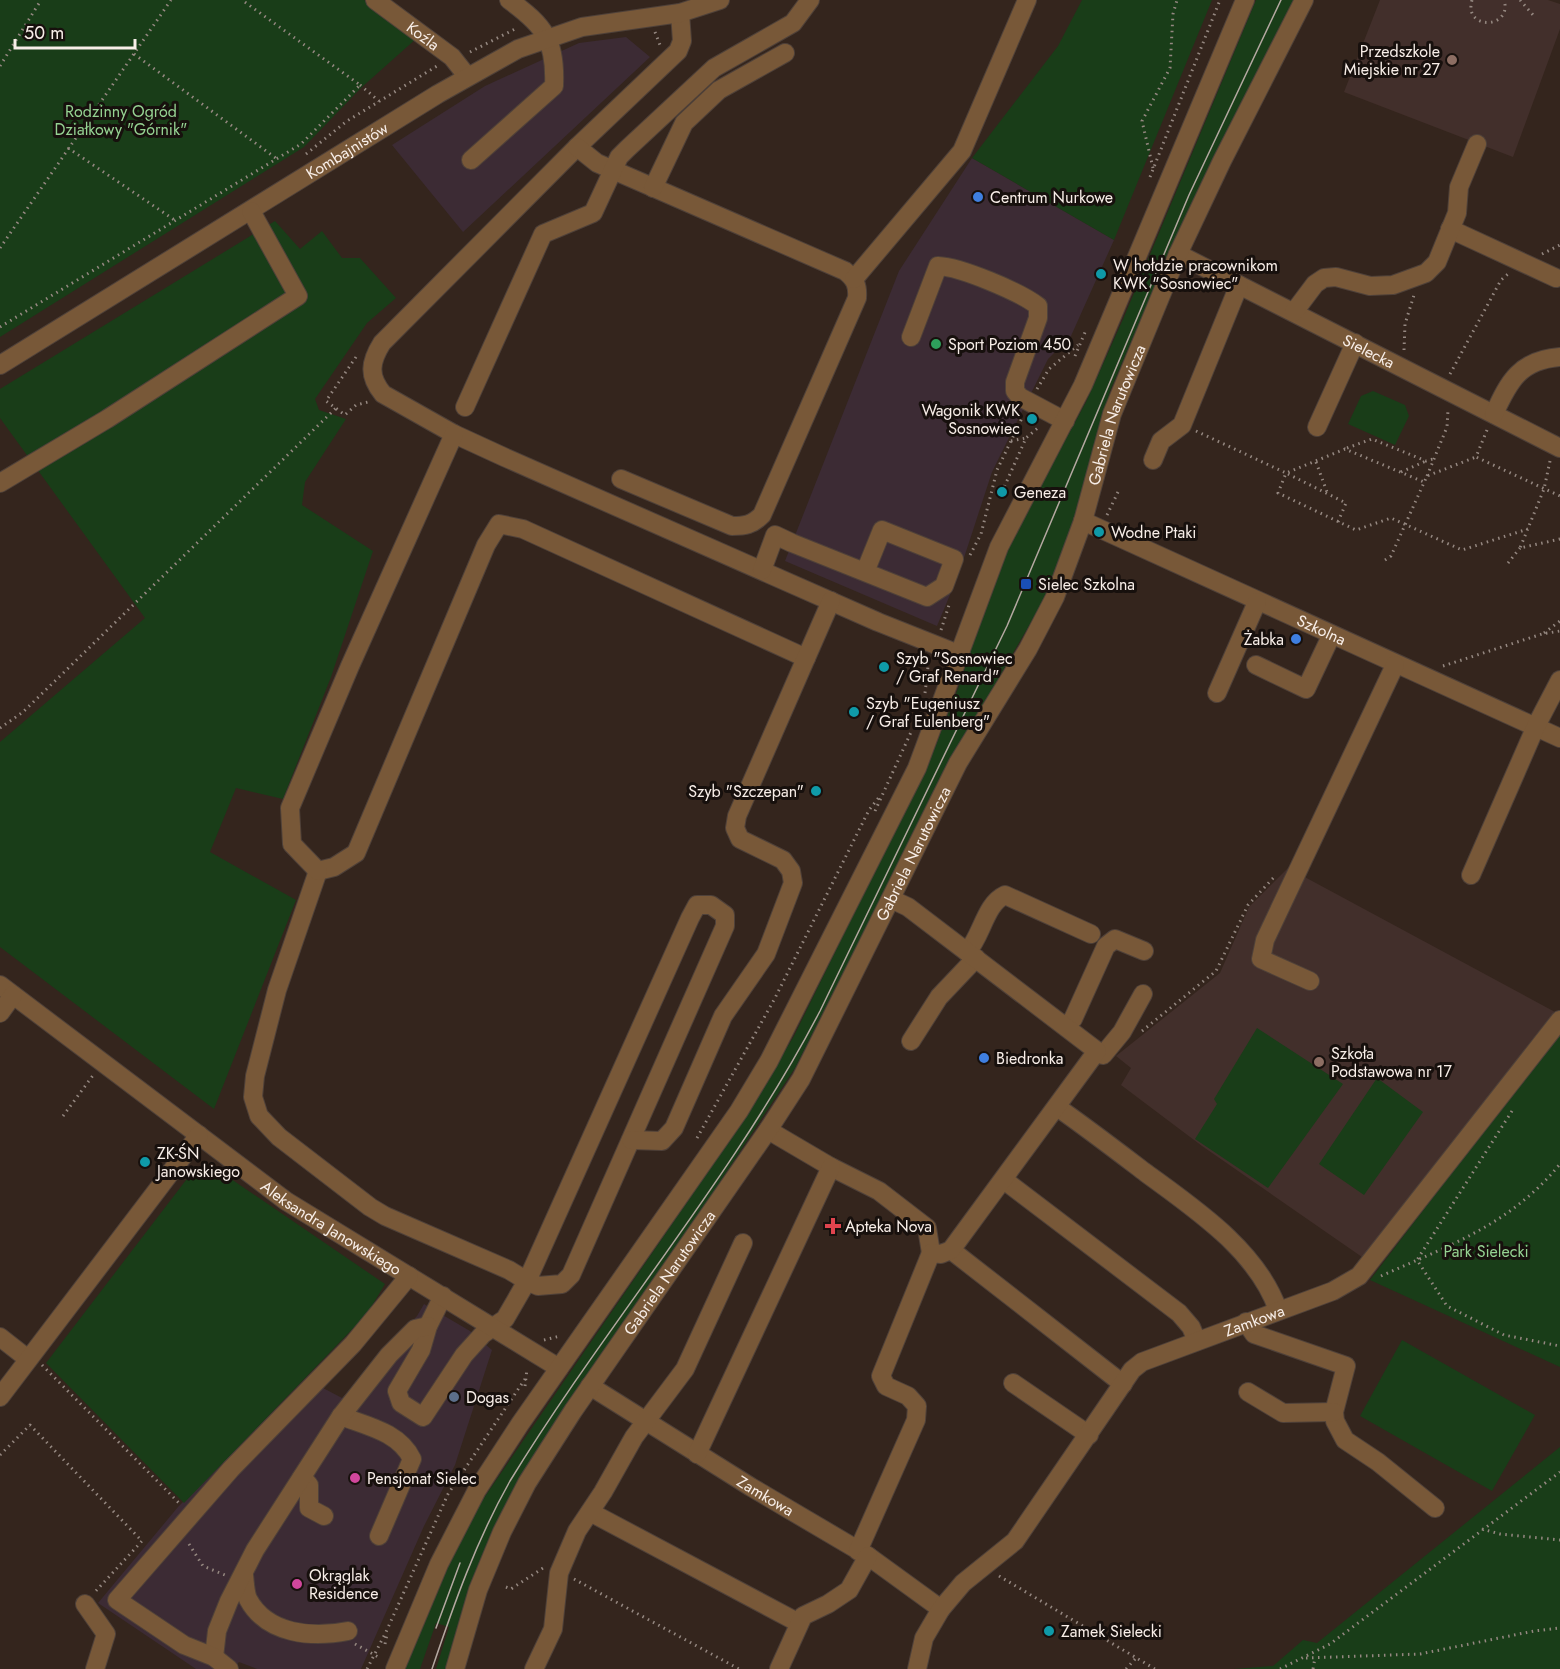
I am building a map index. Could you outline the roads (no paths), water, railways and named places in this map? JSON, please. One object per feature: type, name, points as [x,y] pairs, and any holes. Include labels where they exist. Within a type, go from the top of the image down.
[{"type":"street","name":"Koźla","points":[[375,0],[452,57],[467,76]]},
{"type":"street","points":[[471,160],[554,86],[555,62],[548,37],[530,15],[509,0]]},
{"type":"street","name":"Kombajnistów","points":[[0,365],[467,76],[518,49],[548,37],[596,24],[680,13],[720,0]]},
{"type":"street","points":[[465,407],[538,240],[543,234],[593,213],[612,170],[627,148],[714,68],[793,23],[810,0]]},
{"type":"street","points":[[854,279],[962,151],[1027,0]]},
{"type":"street","name":"Gabriela Narutowicza","points":[[395,1669],[439,1564],[477,1490],[559,1368],[727,1129],[769,1061],[917,768],[961,655],[999,547],[1065,421],[1120,300],[1245,0]]},
{"type":"street","name":"Gabriela Narutowicza","points":[[454,1669],[478,1590],[502,1532],[526,1484],[590,1386],[801,1079],[958,763],[1028,649],[1055,597],[1083,521],[1112,414],[1178,254],[1222,161],[1304,0]]},
{"type":"street","points":[[680,13],[682,41],[678,51],[577,147],[382,343],[375,354],[372,376],[382,394],[454,434],[831,601],[937,638],[961,655]]},
{"type":"street","points":[[653,188],[684,123],[719,90],[785,53]]},
{"type":"street","points":[[1294,312],[1315,284],[1323,278],[1336,277],[1370,286],[1393,285],[1426,273],[1437,262],[1457,213],[1459,187],[1477,144]]},
{"type":"street","points":[[577,147],[597,163],[612,170],[845,271],[854,279],[858,288],[857,298],[762,515],[755,522],[744,526],[732,526],[621,479]]},
{"type":"street","points":[[0,483],[107,419],[298,296],[251,211]]},
{"type":"street","points":[[1450,230],[1556,278]]},
{"type":"street","name":"Sielecka","points":[[1178,254],[1494,414],[1558,441]]},
{"type":"street","points":[[911,337],[938,266],[966,273],[1028,298],[1038,306],[1038,318],[1015,382],[1015,391],[1020,397],[1065,421]]},
{"type":"street","points":[[1153,460],[1161,441],[1182,424],[1239,285]]},
{"type":"street","points":[[1317,427],[1355,343]]},
{"type":"street","points":[[1494,414],[1507,386],[1522,368],[1547,358],[1560,357]]},
{"type":"street","points":[[318,871],[292,844],[290,808],[350,666],[454,434]]},
{"type":"street","name":"Szkolna","points":[[1083,521],[1331,636],[1560,738]]},
{"type":"street","points":[[318,871],[334,867],[356,853],[486,545],[499,524],[523,529],[806,658]]},
{"type":"street","points":[[762,570],[775,535],[865,572],[927,597],[944,586],[954,559],[882,530],[865,572]]},
{"type":"street","points":[[631,1140],[662,1141],[674,1128],[723,1016],[766,954],[785,908],[793,883],[791,871],[783,860],[740,839],[735,828],[737,816],[831,601]]},
{"type":"street","points":[[1216,693],[1257,602]]},
{"type":"street","points":[[1256,665],[1306,689],[1331,636]]},
{"type":"street","points":[[1310,981],[1262,959],[1265,940],[1395,665]]},
{"type":"street","points":[[1471,875],[1536,726],[1560,680]]},
{"type":"street","points":[[318,871],[277,990],[255,1076],[253,1097],[259,1116],[279,1137],[370,1207],[385,1216],[509,1270],[527,1281],[538,1286],[562,1284],[571,1275],[725,926],[725,915],[711,905],[697,905],[576,1178],[527,1281],[505,1319],[483,1334],[464,1355],[423,1417],[401,1403],[397,1391],[421,1350],[428,1326],[443,1296]]},
{"type":"street","points":[[911,1041],[939,997],[971,955],[996,898],[1005,895],[1090,934]]},
{"type":"street","points":[[891,899],[908,907],[1097,1051],[951,1250],[941,1254],[931,1253]]},
{"type":"street","points":[[1066,1026],[1073,1019],[1106,946],[1115,939],[1144,951]]},
{"type":"street","points":[[0,1012],[7,990]]},
{"type":"street","name":"Aleksandra Janowskiego","points":[[7,990],[286,1201],[559,1368]]},
{"type":"street","points":[[1103,1055],[1122,1032],[1143,994]]},
{"type":"street","name":"Zamkowa","points":[[916,1669],[924,1638],[940,1609],[963,1583],[1015,1541],[1123,1384],[1142,1362],[1332,1291],[1359,1276],[1560,1020]]},
{"type":"street","points":[[1058,1107],[1204,1216],[1240,1249],[1274,1299],[1278,1310]]},
{"type":"street","points":[[768,1130],[831,1167],[879,1191],[927,1228],[931,1253],[881,1376],[886,1386],[908,1396],[917,1406],[915,1420],[849,1590],[828,1604],[802,1616],[779,1669]]},
{"type":"street","points":[[0,1397],[34,1361],[199,1135]]},
{"type":"street","points":[[697,1454],[831,1167]]},
{"type":"street","points":[[1004,1180],[1179,1312],[1191,1327],[1197,1341]]},
{"type":"street","points":[[534,1669],[553,1629],[559,1573],[577,1531],[634,1437],[647,1423],[685,1369],[743,1243]]},
{"type":"street","points":[[951,1250],[1123,1384]]},
{"type":"street","points":[[98,1622],[231,1469],[353,1344],[409,1276]]},
{"type":"street","points":[[1246,1322],[1254,1334],[1346,1366],[1335,1401],[1334,1412],[1335,1421],[1345,1440],[1378,1462],[1435,1508]]},
{"type":"street","points":[[213,1657],[217,1631],[255,1550],[340,1416],[389,1355],[415,1329],[428,1326]]},
{"type":"street","points":[[0,1337],[34,1361]]},
{"type":"street","points":[[1013,1383],[1089,1435]]},
{"type":"street","name":"Zamkowa","points":[[590,1386],[697,1454],[863,1553],[918,1590],[940,1609]]},
{"type":"street","points":[[1248,1392],[1283,1413],[1334,1412]]},
{"type":"street","points":[[340,1416],[383,1431],[405,1444],[412,1459],[379,1536]]},
{"type":"street","points":[[302,1477],[309,1485],[309,1508],[324,1516]]},
{"type":"street","points":[[590,1512],[799,1623]]},
{"type":"street","points":[[242,1579],[248,1598],[265,1620],[281,1628],[318,1636],[348,1631]]},
{"type":"street","points":[[117,1600],[184,1645],[213,1657],[229,1669]]},
{"type":"street","points":[[85,1604],[106,1634],[95,1669]]},
{"type":"tram line","points":[[432,1669],[476,1550],[510,1481],[548,1422],[749,1132],[786,1073],[820,1011],[1007,626],[1189,195],[1281,0]]},
{"type":"tram line","points":[[436,1628],[460,1563]]},
{"type":"place","name":"Przedszkole Miejskie nr 27","points":[[1452,60]]},
{"type":"place","name":"Centrum Nurkowe","points":[[978,197]]},
{"type":"place","name":"W hołdzie pracownikom KWK \"Sosnowiec\"","points":[[1101,274]]},
{"type":"place","name":"Sport Poziom 450","points":[[936,344]]},
{"type":"place","name":"Wagonik KWK Sosnowiec","points":[[1032,419]]},
{"type":"place","name":"Geneza","points":[[1002,492]]},
{"type":"place","name":"Wodne Ptaki","points":[[1099,532]]},
{"type":"place","name":"Sielec Szkolna","points":[[1026,584]]},
{"type":"place","name":"Żabka","points":[[1296,639]]},
{"type":"place","name":"Szyb \"Sosnowiec / Graf Renard\"","points":[[884,667]]},
{"type":"place","name":"Szyb \"Eugeniusz / Graf Eulenberg\"","points":[[854,712]]},
{"type":"place","name":"Szyb \"Szczepan\"","points":[[816,791]]},
{"type":"place","name":"Biedronka","points":[[984,1058]]},
{"type":"place","name":"Szkoła Podstawowa nr 17","points":[[1319,1062]]},
{"type":"place","name":"ZK-ŚN Janowskiego","points":[[145,1162]]},
{"type":"place","name":"Apteka Nova","points":[[833,1226]]},
{"type":"place","name":"Dogas","points":[[454,1397]]},
{"type":"place","name":"Pensjonat Sielec","points":[[355,1478]]},
{"type":"place","name":"Okrąglak Residence","points":[[297,1584]]},
{"type":"place","name":"Zamek Sielecki","points":[[1049,1631]]},
{"type":"park label","name":"Rodzinny Ogród Działkowy \"Górnik\"","points":[[121,120]]},
{"type":"park label","name":"Park Sielecki","points":[[1486,1251]]}]
